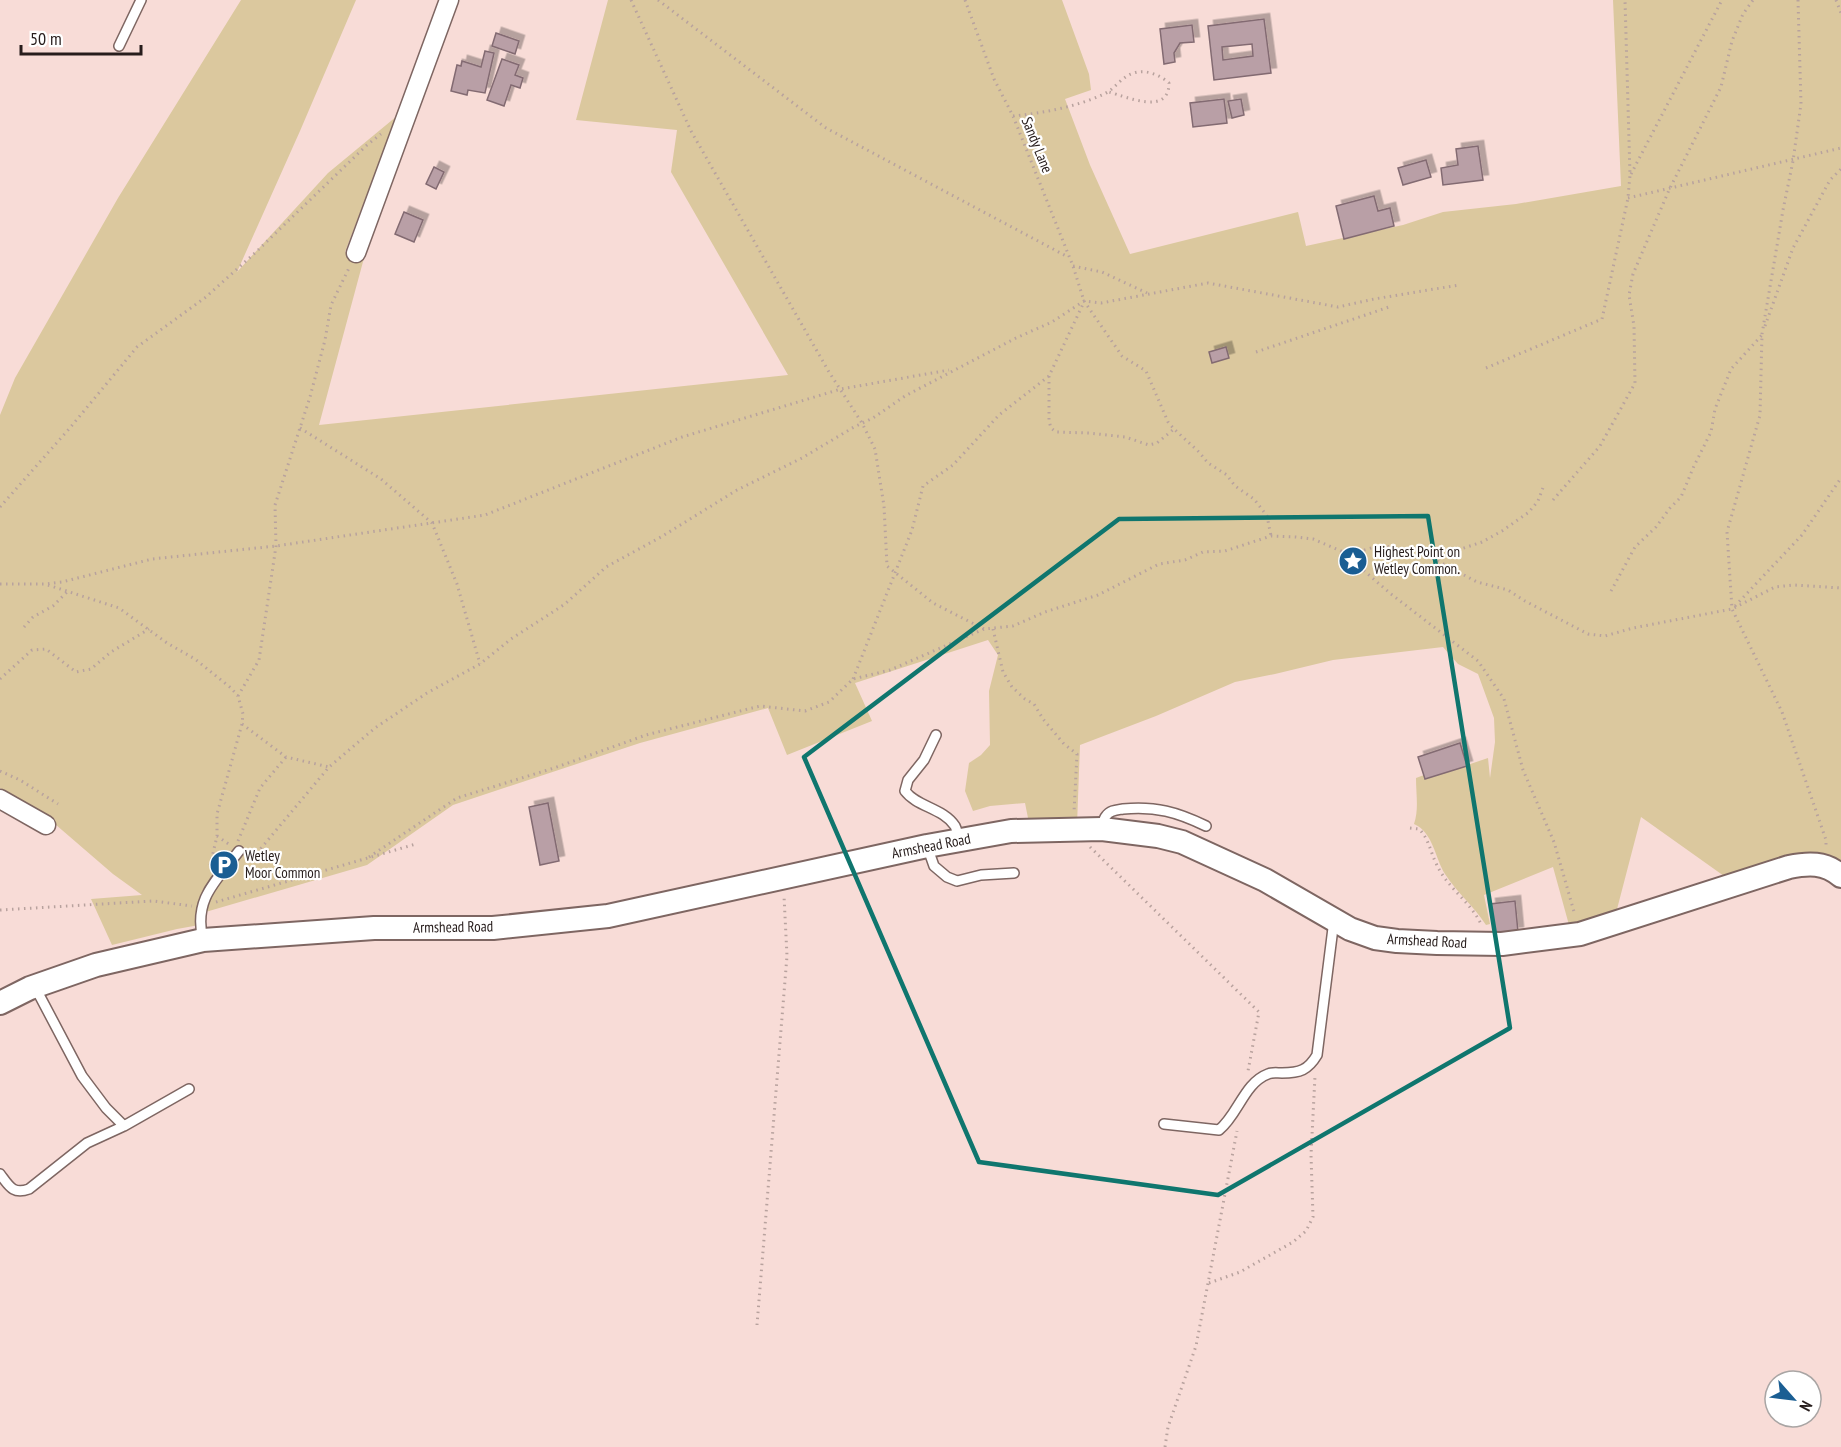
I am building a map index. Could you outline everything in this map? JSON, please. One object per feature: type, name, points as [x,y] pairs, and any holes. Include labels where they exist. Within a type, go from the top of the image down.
[{"type":"street","points":[[356,253],[449,0]]},
{"type":"street","points":[[0,799],[21,822],[46,825]]},
{"type":"street","name":"Armshead Road","points":[[0,1003],[35,987],[96,965],[203,940],[374,928],[493,928],[608,916],[927,846],[1011,831],[1102,829],[1136,832],[1182,842],[1265,880],[1350,929],[1376,938],[1397,941],[1502,944],[1580,934],[1789,867],[1814,864],[1833,871]]},
{"type":"lane","points":[[118,46],[141,0]]},
{"type":"lane","points":[[936,735],[924,760],[908,780],[904,791],[908,796],[939,812],[955,826],[960,840]]},
{"type":"lane","points":[[1102,829],[1104,818],[1108,813],[1136,808],[1159,809],[1184,815],[1206,826]]},
{"type":"lane","points":[[927,846],[934,866],[947,877],[957,881],[981,875],[1014,873]]},
{"type":"lane","points":[[203,940],[199,925],[207,892],[237,850]]},
{"type":"lane","points":[[1164,1124],[1219,1130],[1227,1123],[1252,1084],[1269,1073],[1286,1073],[1308,1068],[1317,1055],[1334,920]]},
{"type":"lane","points":[[35,987],[82,1076],[106,1108],[124,1126]]},
{"type":"lane","points":[[0,1174],[15,1191],[21,1192],[29,1189],[87,1143],[124,1126],[189,1089]]},
{"type":"path","points":[[631,0],[691,131],[875,449],[884,506],[887,566],[933,603],[984,629]]},
{"type":"path","points":[[657,0],[826,128],[1069,258]]},
{"type":"path","name":"Sandy Lane","points":[[965,0],[994,79],[1013,116],[1084,301],[1122,356],[1146,371],[1168,422],[1174,429],[1208,463],[1227,475],[1235,486],[1254,499],[1267,516],[1270,536]]},
{"type":"path","points":[[1486,368],[1602,319],[1628,198],[1630,175],[1625,0]]},
{"type":"path","points":[[1630,175],[1722,0]]},
{"type":"path","points":[[1554,500],[1600,446],[1635,383],[1634,326],[1629,295],[1633,274],[1669,190],[1721,87],[1732,40],[1743,14],[1753,0]]},
{"type":"path","points":[[1798,0],[1801,104],[1762,334],[1760,415],[1727,532],[1732,609],[1782,712],[1826,840],[1833,871]]},
{"type":"path","points":[[1836,0],[1841,13]]},
{"type":"path","points":[[1013,116],[1037,114],[1096,98],[1109,92],[1126,76],[1136,72],[1148,72],[1162,77],[1169,83],[1169,92],[1157,101],[1148,102],[1109,92]]},
{"type":"path","points":[[0,507],[137,347],[206,297],[367,145],[383,133]]},
{"type":"path","points":[[1628,198],[1841,148]]},
{"type":"path","points":[[1611,591],[1635,547],[1656,528],[1681,497],[1711,432],[1715,409],[1731,369],[1762,334],[1794,248],[1830,180],[1841,169]]},
{"type":"path","points":[[238,696],[259,660],[276,546],[275,505],[325,340],[331,305],[356,253]]},
{"type":"path","points":[[1072,266],[1102,272],[1149,294]]},
{"type":"path","points":[[252,859],[329,767],[375,728],[427,693],[480,664],[511,639],[565,604],[606,567],[662,537],[737,490],[802,458],[873,418],[905,396],[952,370],[1052,322],[1084,301],[1101,303],[1208,283],[1338,307],[1459,285]]},
{"type":"path","points":[[1084,301],[1049,376],[1051,428],[1056,432],[1125,437],[1149,445],[1157,443],[1174,429]]},
{"type":"path","points":[[1256,352],[1389,306]]},
{"type":"path","points":[[0,584],[62,582],[152,559],[276,546],[485,515],[682,437],[841,389],[952,370]]},
{"type":"path","points":[[369,857],[457,798],[555,768],[646,735],[760,706],[805,711],[829,702],[853,679],[912,530],[923,486],[953,465],[999,415],[1049,376]]},
{"type":"path","points":[[300,428],[381,479],[432,523],[457,584],[480,664]]},
{"type":"path","points":[[1732,609],[1802,535],[1841,478]]},
{"type":"path","points":[[1341,551],[1361,551],[1378,546],[1443,555],[1482,542],[1502,531],[1529,512],[1538,501],[1544,485]]},
{"type":"path","points":[[853,679],[890,669],[984,629],[1013,626],[1046,612],[1098,595],[1159,564],[1185,560],[1203,552],[1225,551],[1270,536],[1312,539],[1341,551],[1391,594],[1478,661],[1504,699],[1523,770],[1554,842],[1580,934]]},
{"type":"path","points":[[1425,554],[1477,582],[1508,590],[1588,634],[1605,636],[1633,628],[1732,609],[1774,587],[1794,585],[1841,588]]},
{"type":"path","points":[[45,584],[119,608],[167,643],[195,659],[238,696],[243,714],[242,724],[217,814],[217,836],[209,874]]},
{"type":"path","points":[[24,627],[33,617],[53,606],[68,591]]},
{"type":"path","points":[[0,679],[32,650],[46,649],[76,672],[91,669],[111,652],[149,629]]},
{"type":"path","points":[[993,629],[1003,672],[1012,687],[1034,704],[1064,744],[1077,754],[1073,831]]},
{"type":"path","points":[[242,724],[286,758],[329,767]]},
{"type":"path","points":[[237,850],[260,788],[286,758]]},
{"type":"path","points":[[0,771],[20,780],[58,804]]},
{"type":"path","points":[[1410,828],[1419,829],[1426,837],[1440,872],[1478,918],[1486,944]]},
{"type":"path","points":[[0,910],[153,901],[202,907],[416,844]]},
{"type":"path","points":[[757,1325],[788,956],[782,878]]},
{"type":"path","points":[[1209,1283],[1240,1272],[1293,1242],[1306,1231],[1313,1217],[1311,1155],[1317,1055]]},
{"type":"highlighted area","points":[[1428,516],[1510,1028],[1218,1195],[979,1162],[804,757],[1119,519]]},
{"type":"shaded area","points":[[241,0],[356,0],[237,272],[328,173],[397,116],[345,252],[364,258],[319,425],[788,375],[671,172],[677,130],[576,120],[608,0],[1062,0],[1089,74],[1091,90],[1065,99],[1090,165],[1130,254],[1298,212],[1306,246],[1403,225],[1443,212],[1516,204],[1621,186],[1613,0],[1841,0],[1841,865],[1800,857],[1724,876],[1641,817],[1616,913],[1569,925],[1553,867],[1484,895],[1490,924],[1486,925],[1445,874],[1430,839],[1414,824],[1417,808],[1416,778],[1424,775],[1426,779],[1488,758],[1490,778],[1495,742],[1494,718],[1478,674],[1458,664],[1443,647],[1333,660],[1235,682],[1080,745],[1077,825],[1028,818],[1025,803],[990,806],[973,811],[965,791],[969,763],[990,745],[989,691],[998,655],[988,640],[855,683],[872,721],[787,755],[768,708],[640,743],[453,805],[367,865],[203,913],[205,924],[112,945],[91,899],[142,895],[113,874],[55,824],[55,820],[0,788],[0,415],[15,378],[118,198]]},
{"type":"building","points":[[1264,19],[1271,73],[1214,80],[1208,26]],"holes":[[[1252,44],[1253,56],[1223,60],[1222,47]]]},
{"type":"building","points":[[1192,25],[1194,42],[1180,43],[1174,53],[1175,62],[1164,64],[1160,29]]},
{"type":"building","points":[[496,33],[519,41],[515,54],[492,46]]},
{"type":"building","points":[[485,51],[494,53],[485,93],[468,90],[467,95],[451,91],[457,65],[461,66],[462,61],[481,67]]},
{"type":"building","points":[[502,59],[519,65],[515,75],[523,78],[520,88],[511,85],[504,106],[487,100]]},
{"type":"building","points":[[1224,99],[1227,123],[1193,127],[1190,103]]},
{"type":"building","points":[[1241,99],[1244,115],[1232,118],[1228,101]]},
{"type":"building","points":[[1478,146],[1483,180],[1443,185],[1441,168],[1458,165],[1456,149]]},
{"type":"building","points":[[1426,160],[1431,177],[1403,185],[1398,168]]},
{"type":"building","points":[[434,167],[444,172],[436,189],[426,184]]},
{"type":"building","points":[[1374,196],[1378,211],[1390,208],[1394,226],[1344,239],[1336,206]]},
{"type":"building","points":[[404,212],[423,220],[414,242],[395,234]]},
{"type":"building","points":[[1226,347],[1229,358],[1212,363],[1209,352]]},
{"type":"building","points":[[1460,743],[1467,766],[1425,779],[1418,757]]},
{"type":"building","points":[[548,803],[559,861],[540,865],[529,807]]},
{"type":"building","points":[[1515,901],[1518,932],[1494,934],[1490,904]]},
{"type":"place","name":"Highest Point on Wetley Common.","points":[[1353,561]]},
{"type":"place","name":"Wetley Moor Common","points":[[224,865]]}]
